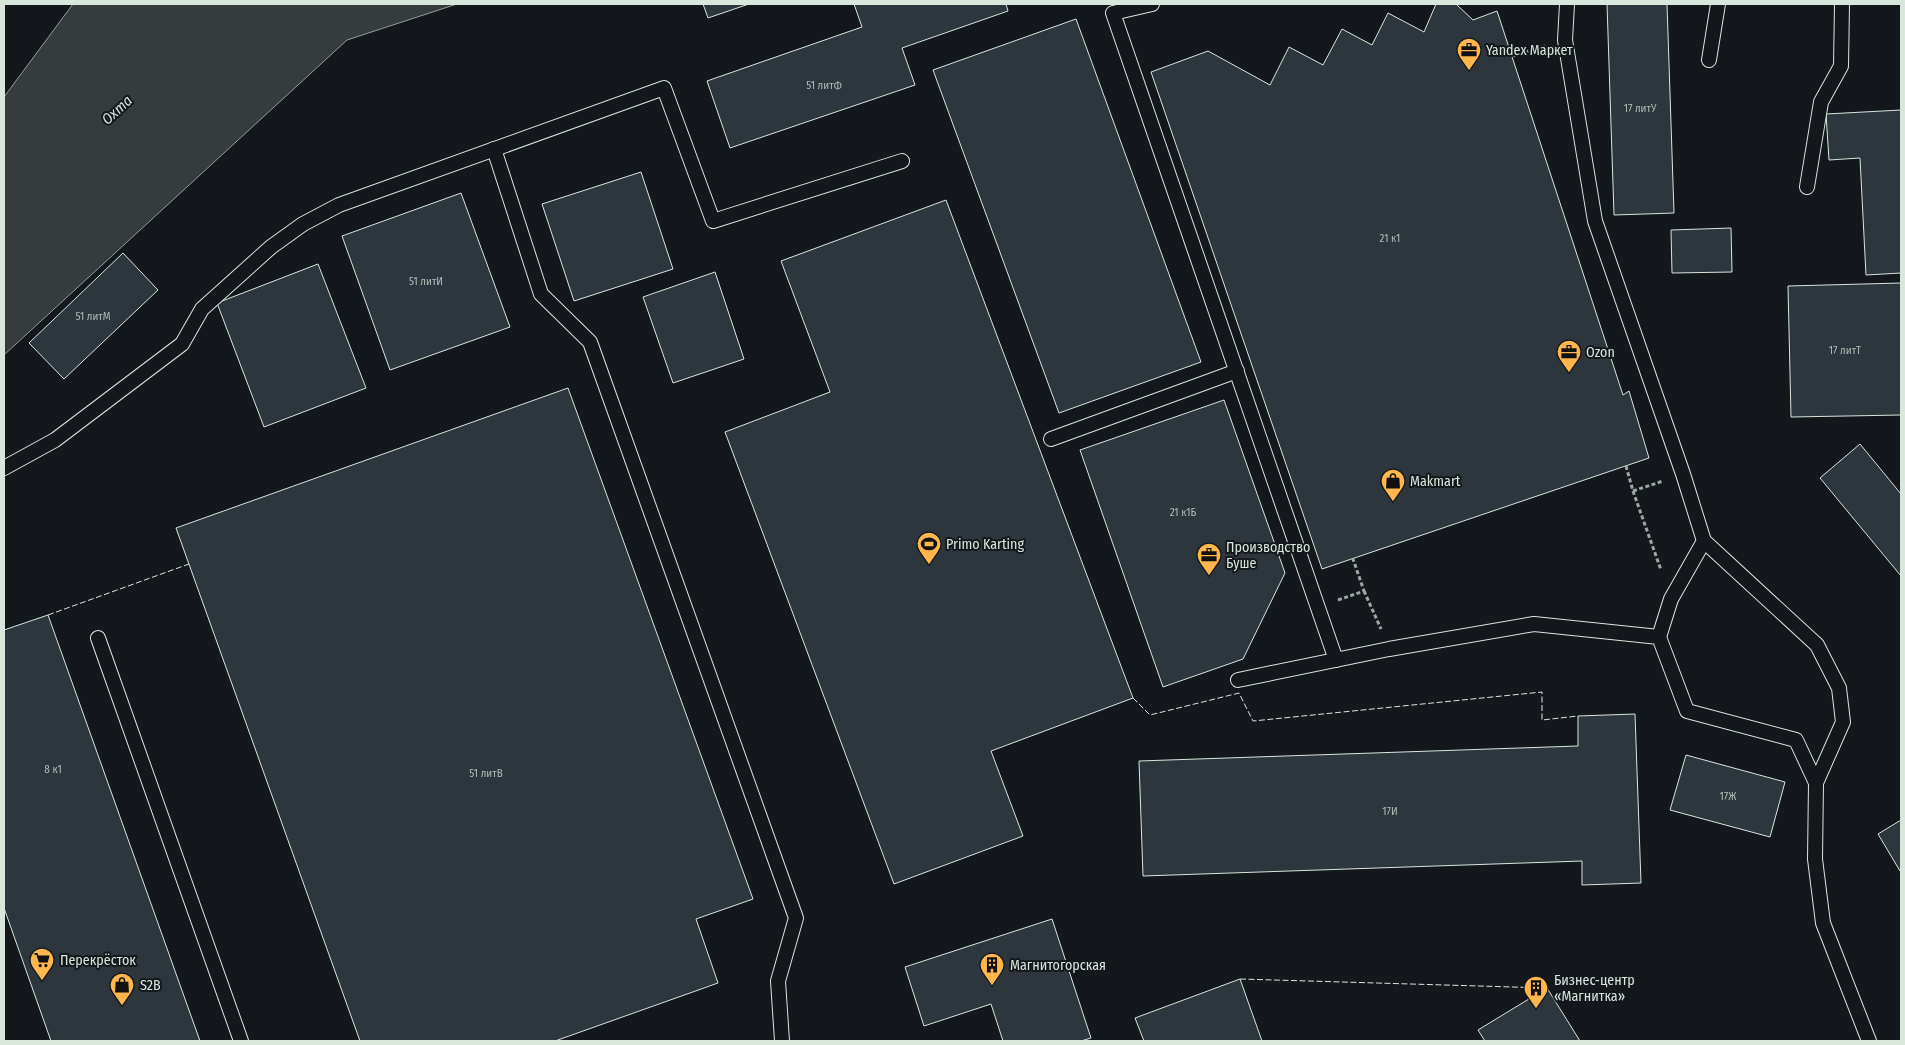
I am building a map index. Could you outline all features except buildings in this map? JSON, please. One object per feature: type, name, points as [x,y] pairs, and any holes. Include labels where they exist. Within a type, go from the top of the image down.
[{"type":"lane","points":[[1152,4],[1113,13],[1336,660]]},
{"type":"lane","points":[[1567,4],[1565,40],[1595,221],[1683,474],[1704,541],[1817,645],[1839,688],[1843,722],[1816,783],[1815,859],[1823,923],[1869,1041]]},
{"type":"lane","points":[[1710,60],[1718,4]]},
{"type":"lane","points":[[1807,187],[1821,102],[1841,66],[1842,4]]},
{"type":"lane","points":[[4,468],[55,440],[182,344],[202,309],[271,247],[303,224],[338,206],[664,88],[713,221],[902,161]]},
{"type":"lane","points":[[494,149],[541,294],[590,342],[796,918],[778,981],[782,1041]]},
{"type":"lane","points":[[1051,439],[1237,372]]},
{"type":"lane","points":[[1704,541],[1671,599],[1660,637],[1687,711],[1796,740],[1816,783]]},
{"type":"lane","points":[[1238,680],[1389,649],[1534,624],[1660,637]]},
{"type":"lane","points":[[98,638],[241,1041]]},
{"type":"path","points":[[1512,56],[1565,40]]},
{"type":"path","points":[[1626,466],[1671,599]]},
{"type":"path","points":[[1633,491],[1683,474]]},
{"type":"path","points":[[1352,559],[1389,649]]},
{"type":"path","points":[[1318,606],[1364,591]]},
{"type":"water","name":"Охта","points":[[73,4],[457,4],[347,40],[4,355],[4,97]]},
{"type":"fence","points":[[48,615],[189,564]]},
{"type":"fence","points":[[1133,698],[1150,715],[1239,693],[1253,721],[1542,692],[1542,720],[1578,716]]},
{"type":"fence","points":[[1240,979],[1547,988]]},
{"type":"place","name":"Yandex Маркет","points":[[1469,71]]},
{"type":"place","name":"Ozon","points":[[1569,373]]},
{"type":"place","name":"Makmart","points":[[1393,502]]},
{"type":"place","name":"Primo Karting","points":[[929,565]]},
{"type":"place","name":"Производство Буше","points":[[1209,576]]},
{"type":"place","name":"Перекрёсток","points":[[42,981]]},
{"type":"place","name":"Магнитогорская","points":[[992,986]]},
{"type":"place","name":"S2B","points":[[122,1006]]},
{"type":"place","name":"Бизнес-центр «Магнитка»","points":[[1536,1009]]}]
